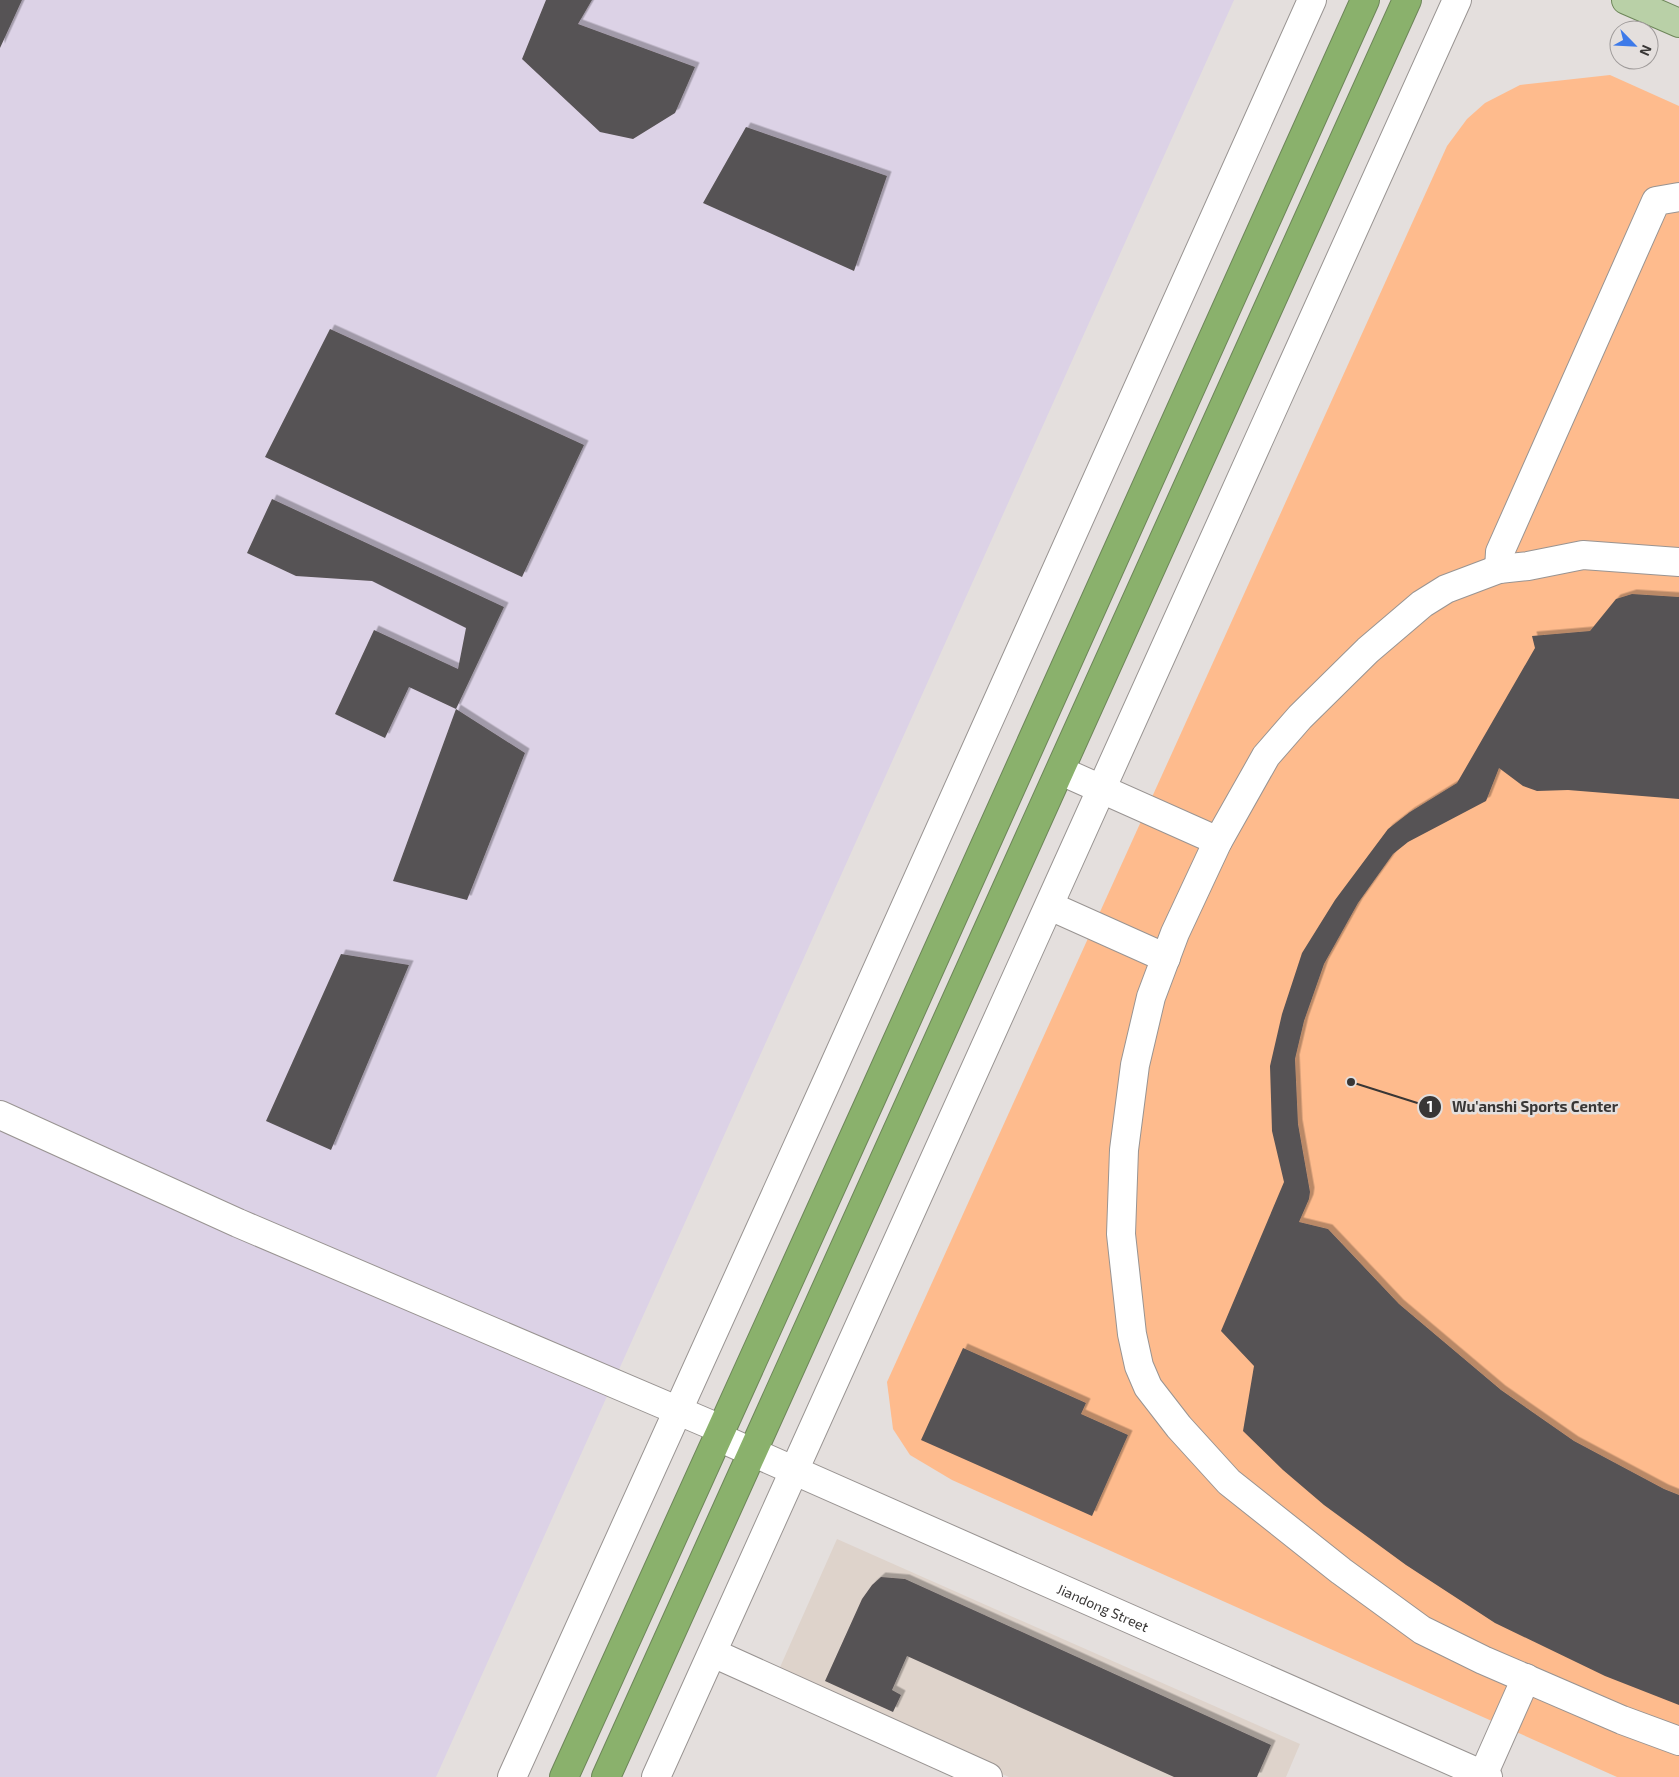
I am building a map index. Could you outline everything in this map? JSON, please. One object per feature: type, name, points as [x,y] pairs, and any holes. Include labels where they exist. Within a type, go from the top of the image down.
[{"type":"highway","points":[[564,1777],[1365,0]]},
{"type":"highway","points":[[606,1777],[1407,0]]},
{"type":"main road","points":[[1626,0],[1679,23]]},
{"type":"street","points":[[512,1777],[1312,0]]},
{"type":"street","points":[[656,1777],[1458,0]]},
{"type":"street","points":[[1499,569],[1500,552],[1656,201],[1679,197]]},
{"type":"street","points":[[1679,562],[1583,555],[1528,566],[1499,569],[1446,589],[1422,604],[1362,656],[1300,717],[1266,756],[1218,841],[1175,933],[1151,997],[1135,1065],[1124,1150],[1122,1244],[1132,1334],[1140,1366],[1148,1387],[1179,1427],[1229,1482],[1342,1571],[1422,1630],[1483,1660],[1622,1720],[1679,1741]]},
{"type":"street","points":[[1061,771],[1218,841]]},
{"type":"street","points":[[1050,906],[1166,958]]},
{"type":"street","name":"Jiandong Street","points":[[0,1116],[238,1222],[678,1411],[753,1452],[795,1471],[1486,1776]]},
{"type":"street","points":[[712,1653],[988,1777]]},
{"type":"street","points":[[1486,1776],[1526,1678]]},
{"type":"shaded area","points":[[0,0],[1234,0],[436,1777],[0,1777]]},
{"type":"shaded area","points":[[1610,75],[1679,106],[1679,1777],[1617,1777],[952,1480],[910,1455],[893,1429],[887,1382],[1447,146],[1467,119],[1485,103],[1520,85]]},
{"type":"shaded area","points":[[837,1539],[1300,1744],[1286,1777],[1009,1777],[777,1674]]},
{"type":"building","points":[[0,0],[22,0],[0,48]]},
{"type":"building","points":[[546,0],[592,0],[578,24],[695,67],[675,113],[633,139],[600,132],[522,59]]},
{"type":"building","points":[[746,127],[887,176],[854,271],[703,203]]},
{"type":"building","points":[[330,329],[584,445],[522,577],[265,457]]},
{"type":"building","points":[[272,499],[504,607],[456,709],[409,687],[385,738],[335,714],[374,630],[458,669],[466,628],[372,581],[296,576],[247,553]]},
{"type":"building","points":[[1632,594],[1679,597],[1679,799],[1568,790],[1537,791],[1523,786],[1499,768],[1486,801],[1408,842],[1393,854],[1358,903],[1324,964],[1304,1021],[1295,1059],[1298,1124],[1310,1192],[1299,1222],[1328,1229],[1399,1304],[1501,1390],[1574,1441],[1664,1489],[1679,1495],[1679,1705],[1605,1676],[1495,1623],[1406,1565],[1324,1505],[1283,1470],[1243,1431],[1254,1366],[1221,1331],[1284,1182],[1272,1131],[1270,1066],[1282,1014],[1302,953],[1335,900],[1388,829],[1410,812],[1457,783],[1535,648],[1532,636],[1590,631],[1616,599]]},
{"type":"building","points":[[456,709],[525,753],[467,900],[393,881]]},
{"type":"building","points":[[341,954],[409,965],[331,1150],[266,1121]]},
{"type":"building","points":[[963,1348],[1086,1403],[1081,1414],[1128,1435],[1092,1516],[921,1440]]},
{"type":"building","points":[[881,1577],[905,1579],[1271,1745],[1257,1777],[1174,1777],[907,1656],[892,1690],[901,1695],[893,1712],[825,1681],[862,1599],[872,1585]]},
{"type":"place","name":"Wu'anshi Sports Center","points":[[1351,1082]]}]
